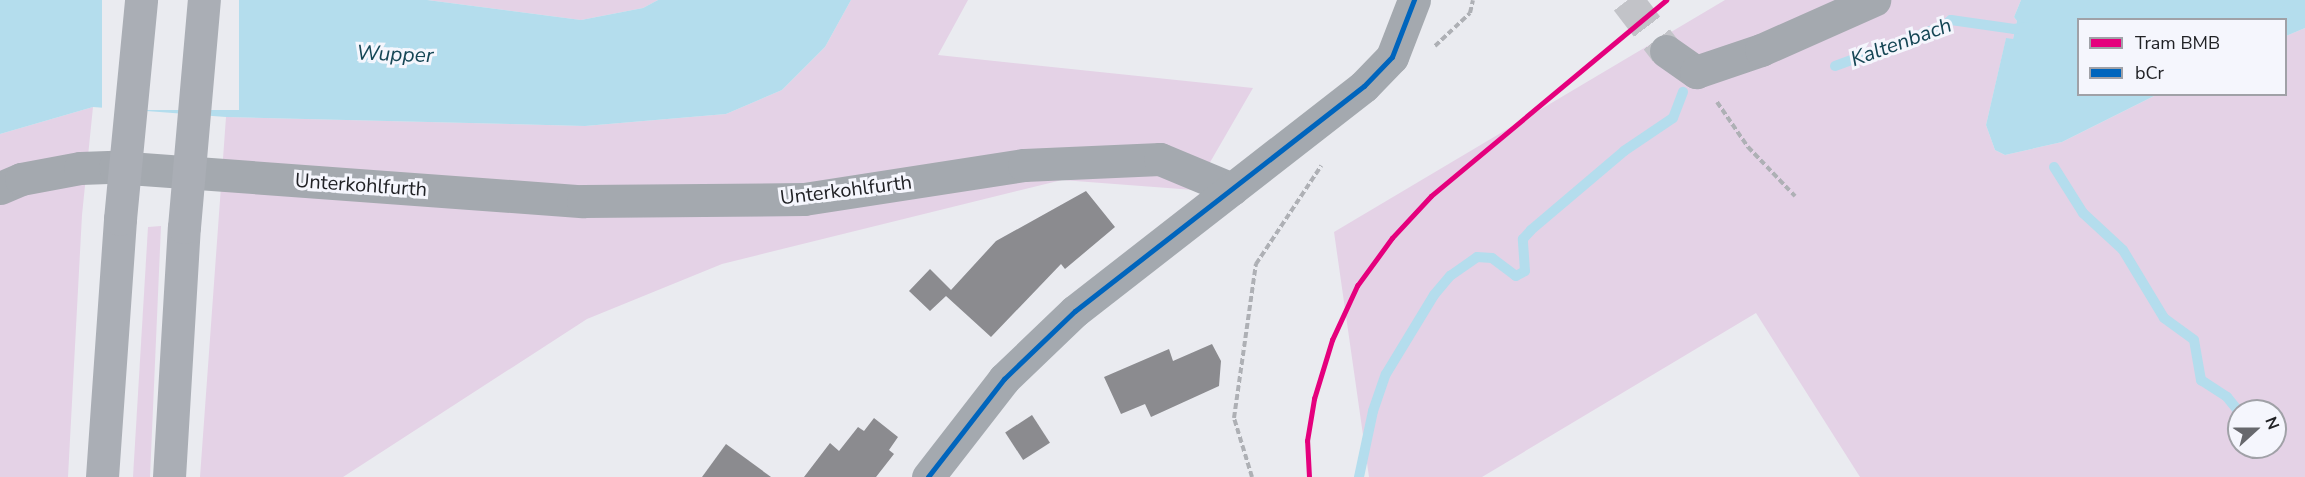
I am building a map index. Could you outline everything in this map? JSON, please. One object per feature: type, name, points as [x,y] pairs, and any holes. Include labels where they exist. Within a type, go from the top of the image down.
[{"type":"highway","points":[[102,477],[120,219],[141,0]]},
{"type":"highway","points":[[169,477],[184,227],[204,0]]},
{"type":"street","points":[[928,477],[1004,378],[1075,311],[1364,86],[1392,57],[1414,0]]},
{"type":"street","points":[[1666,51],[1696,72],[1761,50],[1874,0]]},
{"type":"street","name":"Unterkohlfurth","points":[[0,188],[21,179],[80,168],[115,167],[583,201],[804,199],[1024,165],[1160,159],[1232,189]]},
{"type":"path","points":[[1696,72],[1748,147],[1795,196]]},
{"type":"path","points":[[1252,477],[1234,418],[1256,264],[1327,156]]},
{"type":"shaded area","points":[[427,0],[658,0],[643,8],[581,20]]},
{"type":"shaded area","points":[[851,0],[968,0],[938,55],[1253,88],[1194,190],[1062,180],[722,264],[587,319],[343,477],[200,477],[226,117],[585,126],[726,114],[782,90],[825,47]]},
{"type":"shaded area","points":[[1725,0],[2021,0],[2014,17],[2017,21],[2013,39],[2006,39],[1986,125],[1995,150],[2005,155],[2062,142],[2154,96],[2287,96],[2287,36],[2305,28],[2305,477],[1860,477],[1756,313],[1482,477],[1369,477],[1334,232]]},
{"type":"shaded area","points":[[93,107],[82,215],[68,477],[0,477],[0,134]]},
{"type":"shaded area","points":[[161,226],[150,477],[133,477],[148,227]]},
{"type":"water","name":"Wupper","points":[[0,0],[427,0],[581,20],[643,8],[658,0],[851,0],[825,47],[782,90],[726,114],[585,126],[226,117],[93,107],[0,134]]},
{"type":"water","points":[[2021,0],[2305,0],[2305,28],[2287,36],[2287,18],[2077,18],[2077,96],[2154,96],[2062,142],[2005,155],[1995,150],[1986,125],[2006,38],[2013,39],[2017,21],[2014,17]]},
{"type":"pier","points":[[102,0],[239,0],[239,110],[102,110]]},
{"type":"building","points":[[1086,191],[1115,227],[1065,269],[1061,264],[991,337],[946,296],[930,311],[909,291],[930,269],[951,290],[996,241]]},
{"type":"building","points":[[1212,344],[1221,361],[1219,386],[1151,417],[1145,404],[1121,414],[1104,377],[1169,349],[1173,361]]},
{"type":"building","points":[[1032,415],[1050,443],[1023,460],[1005,432]]},
{"type":"building","points":[[874,418],[898,437],[889,450],[894,454],[876,477],[804,477],[830,443],[839,451],[858,427],[864,431]]},
{"type":"building","points":[[726,444],[771,477],[702,477]]},
{"type":"waterway","name":"Kaltenbach","points":[[1835,66],[1944,26],[1951,20],[2014,29],[2028,27]]},
{"type":"waterway","points":[[1359,477],[1373,411],[1386,374],[1434,295],[1450,276],[1477,257],[1492,258],[1516,276],[1525,271],[1523,239],[1624,151],[1673,118],[1683,92]]},
{"type":"waterway","points":[[2054,167],[2083,213],[2123,250],[2164,318],[2194,340],[2201,380],[2229,399]]},
{"type":"tunnel","points":[[1627,0],[1666,51]]},
{"type":"tram line","name":"BMB","points":[[1309,477],[1307,441],[1314,399],[1332,340],[1357,286],[1392,238],[1431,196],[1666,0]]},
{"type":"transit line","name":"bCr","points":[[928,477],[1004,379],[1075,311],[1364,86],[1392,57],[1414,0]]}]
